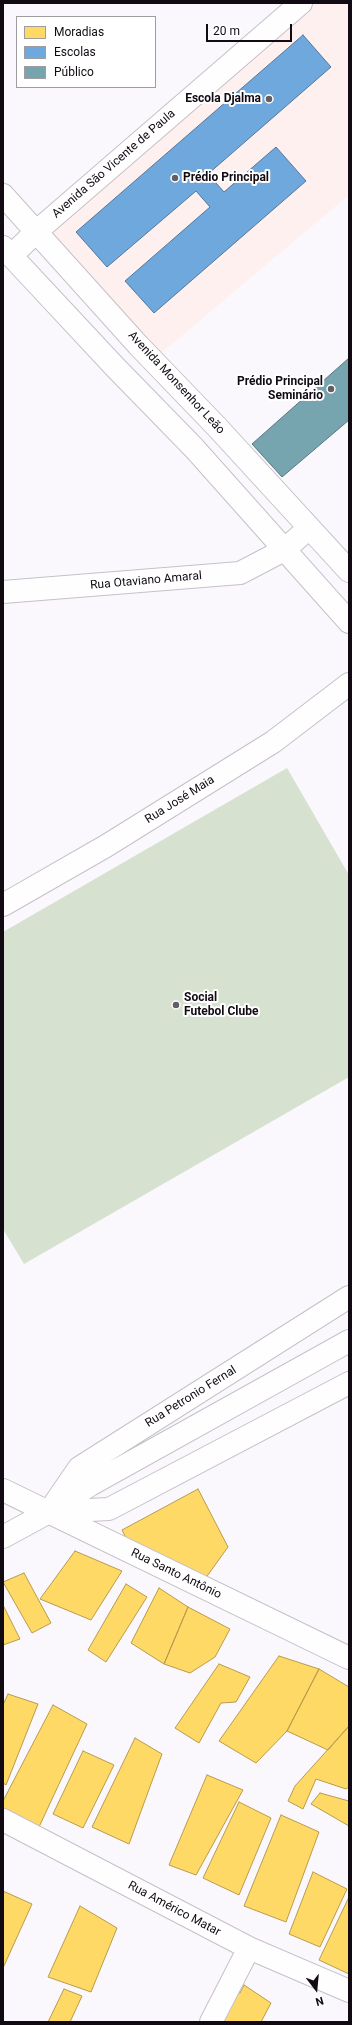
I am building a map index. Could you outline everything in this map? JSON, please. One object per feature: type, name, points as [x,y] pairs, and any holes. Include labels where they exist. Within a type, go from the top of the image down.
[{"type":"street","name":"Avenida São Vicente de Paula","points":[[7,251],[37,231],[301,3]]},
{"type":"street","name":"Avenida Monsenhor Leão","points":[[3,195],[138,345],[217,427],[349,571]]},
{"type":"street","points":[[7,251],[115,367],[194,448],[349,622]]},
{"type":"street","points":[[115,367],[138,345]]},
{"type":"street","points":[[194,448],[217,427]]},
{"type":"street","name":"Rua Otaviano Amaral","points":[[3,592],[240,573],[284,550],[309,528]]},
{"type":"street","name":"Rua José Maia","points":[[3,905],[106,846],[273,742],[349,684]]},
{"type":"street","name":"Rua Petronio Fernal","points":[[49,1512],[79,1468],[349,1297]]},
{"type":"street","name":"Rua Petronio Fernal","points":[[3,1537],[49,1512],[90,1485],[349,1341]]},
{"type":"street","name":"Rua Petronio Fernal","points":[[49,1512],[109,1509],[349,1383]]},
{"type":"street","name":"Rua Santo Antônio","points":[[3,1490],[349,1658]]},
{"type":"street","name":"Rua Américo Matar","points":[[3,1820],[249,1948],[349,1991]]},
{"type":"street","points":[[211,2022],[249,1948]]},
{"type":"shaded area","name":"Escola Djalma","points":[[301,3],[349,3],[349,195],[154,359],[37,231]]},
{"type":"green space","name":"Social Futebol Clube","points":[[287,768],[349,875],[349,1077],[24,1264],[3,1229],[3,932]]},
{"type":"building: Moradias","points":[[198,1489],[228,1547],[205,1579],[127,1540],[122,1530]]},
{"type":"building: Moradias","points":[[75,1551],[122,1571],[91,1620],[40,1599]]},
{"type":"building: Moradias","points":[[24,1573],[51,1623],[32,1633],[3,1582]]},
{"type":"building: Moradias","points":[[126,1584],[147,1597],[106,1662],[88,1650]]},
{"type":"building: Moradias","points":[[159,1588],[188,1607],[164,1664],[131,1643]]},
{"type":"building: Moradias","points":[[3,1605],[20,1639],[3,1645]]},
{"type":"building: Moradias","points":[[188,1607],[230,1629],[215,1657],[190,1673],[164,1664]]},
{"type":"building: Moradias","points":[[279,1656],[319,1669],[287,1731],[256,1763],[219,1741]]},
{"type":"building: Moradias","points":[[219,1664],[250,1677],[236,1702],[221,1703],[199,1743],[175,1728]]},
{"type":"building: Moradias","points":[[319,1669],[349,1687],[349,1726],[328,1750],[287,1731]]},
{"type":"building: Moradias","points":[[8,1694],[38,1704],[6,1785],[3,1783],[3,1705]]},
{"type":"building: Moradias","points":[[53,1705],[87,1724],[39,1827],[3,1808],[3,1801]]},
{"type":"building: Moradias","points":[[349,1726],[349,1787],[346,1789],[316,1779],[303,1809],[288,1801],[295,1786]]},
{"type":"building: Moradias","points":[[135,1738],[162,1754],[129,1844],[92,1827]]},
{"type":"building: Moradias","points":[[83,1751],[114,1765],[83,1828],[53,1814]]},
{"type":"building: Moradias","points":[[207,1775],[243,1790],[196,1875],[169,1865]]},
{"type":"building: Moradias","points":[[320,1793],[349,1801],[349,1826],[311,1804]]},
{"type":"building: Moradias","points":[[239,1802],[271,1818],[239,1895],[203,1878]]},
{"type":"building: Moradias","points":[[281,1815],[319,1832],[286,1922],[244,1906]]},
{"type":"building: Moradias","points":[[313,1872],[347,1889],[320,1947],[289,1934]]},
{"type":"building: Moradias","points":[[3,1891],[32,1904],[3,1968]]},
{"type":"building: Moradias","points":[[349,1897],[349,1974],[319,1960]]},
{"type":"building: Moradias","points":[[80,1906],[117,1928],[91,1992],[48,1977]]},
{"type":"building: Moradias","points":[[244,1985],[271,2003],[261,2022],[219,2022],[234,1992],[240,1993]]},
{"type":"building: Moradias","points":[[64,1989],[82,1996],[70,2022],[48,2022]]},
{"type":"building: Escolas","name":"Prédio Principal","points":[[303,35],[331,67],[208,174],[224,192],[276,147],[306,181],[154,313],[125,281],[210,207],[196,191],[107,267],[76,232]]},
{"type":"building: Público","name":"Prédio Principal Seminário","points":[[349,358],[349,420],[282,477],[252,444]]},
{"type":"place","name":"Escola Djalma","points":[[269,99]]},
{"type":"place","name":"Prédio Principal","points":[[175,178]]},
{"type":"place","name":"Prédio Principal Seminário","points":[[331,389]]},
{"type":"place","name":"Social Futebol Clube","points":[[176,1005]]}]
